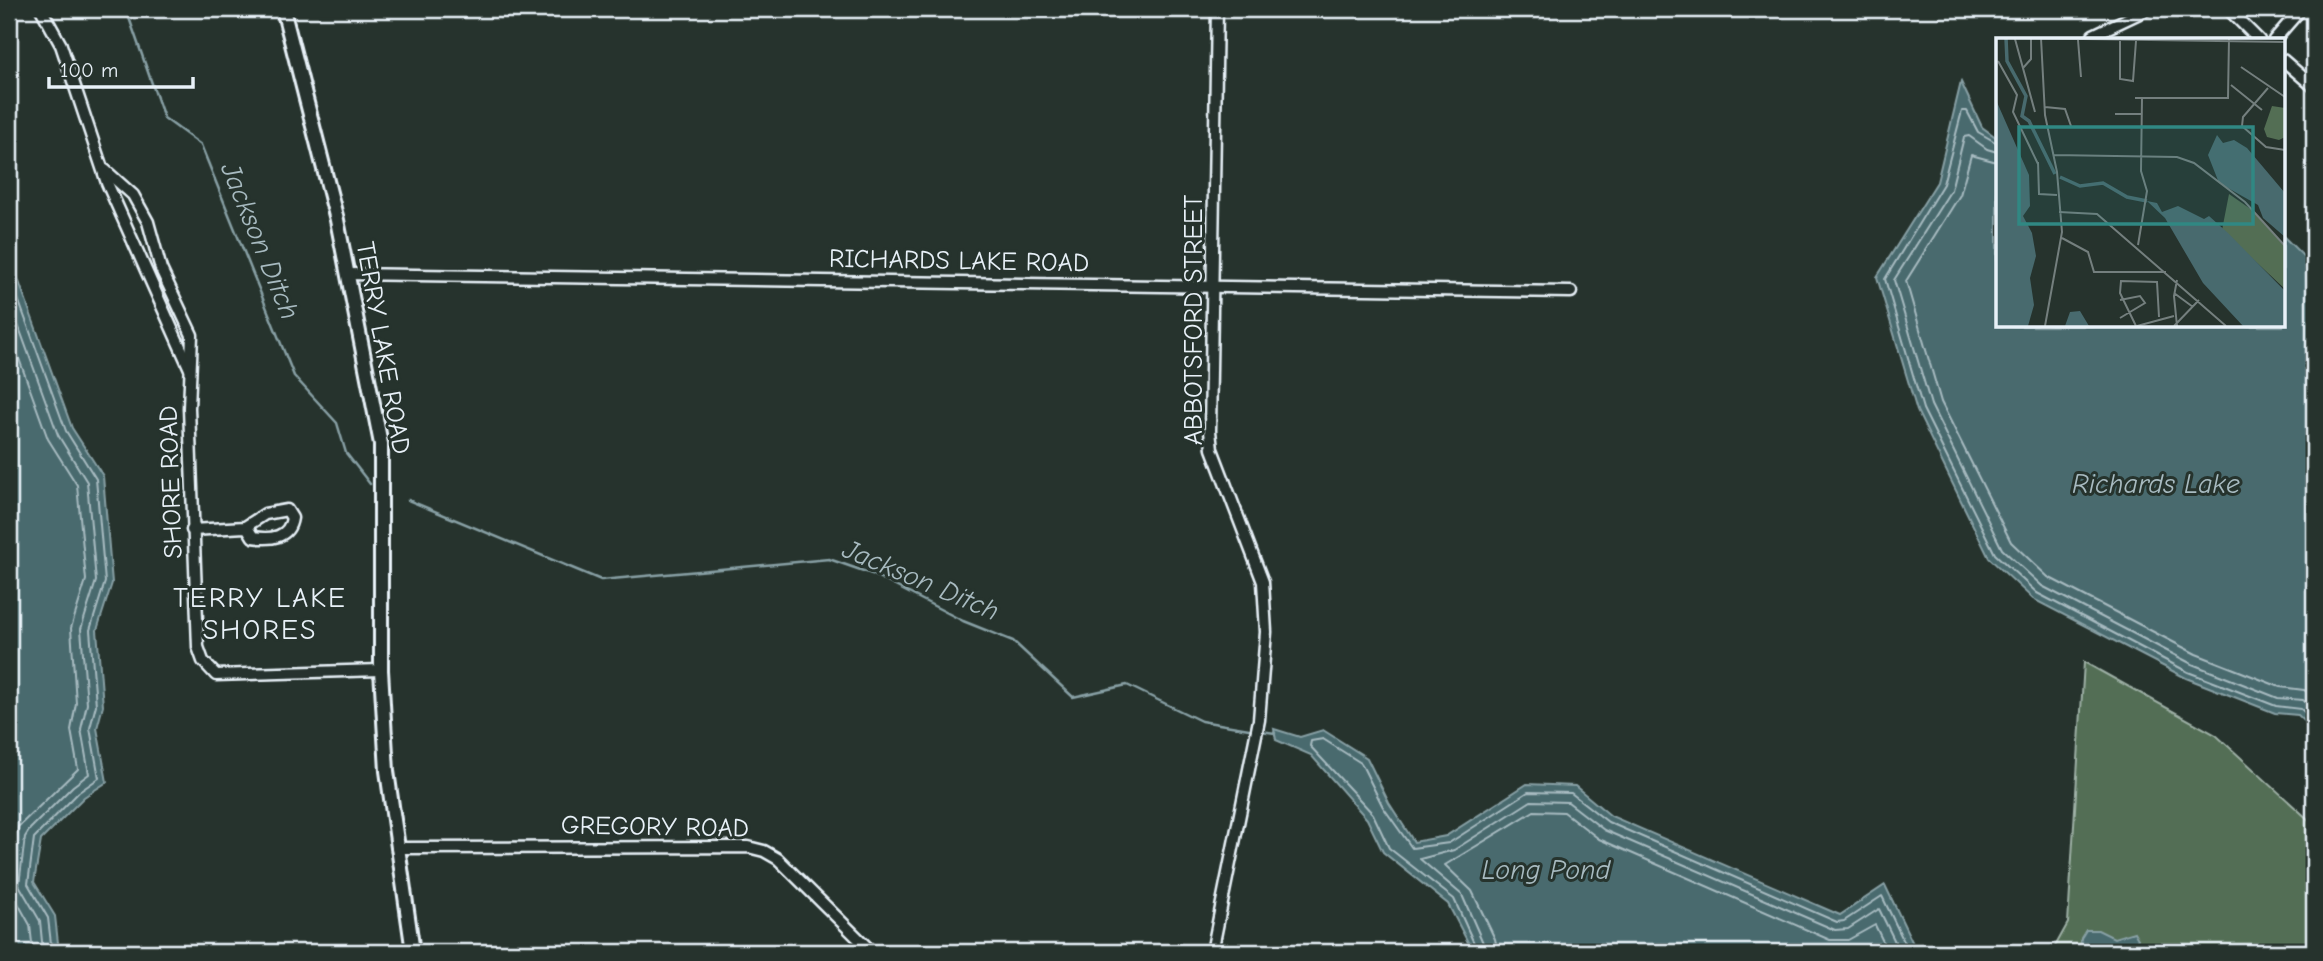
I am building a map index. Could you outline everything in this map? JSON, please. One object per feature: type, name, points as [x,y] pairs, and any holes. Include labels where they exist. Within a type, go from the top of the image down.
[{"type":"main road","name":"TERRY LAKE ROAD","points":[[283,9],[337,220],[381,444],[381,670],[387,771],[413,952]]},
{"type":"street","name":"SHORE ROAD","points":[[41,9],[61,44],[105,170],[107,183],[190,369]]},
{"type":"street","name":"ABBOTSFORD STREET","points":[[1212,952],[1259,720],[1266,632],[1264,582],[1212,449],[1210,431],[1217,9]]},
{"type":"street","points":[[2094,35],[2148,9]]},
{"type":"street","points":[[2228,9],[2257,38]]},
{"type":"street","points":[[2276,38],[2301,9]]},
{"type":"street","points":[[2284,61],[2314,87]]},
{"type":"street","name":"SHORE ROAD","points":[[105,170],[133,195],[148,222],[161,269],[192,335],[192,530],[198,647],[203,661],[216,675],[381,670]]},
{"type":"street","name":"RICHARDS LAKE ROAD","points":[[347,274],[1571,292]]},
{"type":"street","points":[[192,530],[245,527],[277,509],[287,510],[292,518],[290,527],[281,536],[268,540],[253,537],[245,527]]},
{"type":"street","name":"GREGORY ROAD","points":[[397,848],[748,847],[765,851],[778,859],[872,952]]},
{"type":"green space","points":[[2084,662],[2216,735],[2311,822],[2314,827],[2314,952],[2052,952],[2068,923]]},
{"type":"water","name":"Richards Lake","points":[[1961,82],[1982,127],[1996,137],[1996,327],[2284,327],[2284,237],[2314,267],[2314,730],[2298,715],[2275,713],[2186,678],[2033,599],[1989,558],[1917,411],[1877,277],[1937,182]]},
{"type":"water","points":[[9,254],[72,428],[103,476],[112,583],[97,630],[103,706],[97,728],[107,782],[84,797],[41,840],[34,882],[55,916],[59,952],[9,952]]},
{"type":"water","name":"Long Pond","points":[[1274,729],[1300,737],[1323,730],[1367,758],[1389,803],[1414,842],[1446,836],[1527,784],[1575,786],[1611,816],[1840,915],[1885,885],[1917,952],[1473,952],[1448,904],[1383,852],[1367,819],[1311,755],[1276,740]]},
{"type":"water","points":[[2086,930],[2098,930],[2114,938],[2134,932],[2138,939],[2130,952],[2079,952],[2081,938]]},
{"type":"waterway","name":"Jackson Ditch","points":[[126,9],[164,118],[201,145],[294,376],[337,423],[346,453],[370,484]]},
{"type":"waterway","name":"Jackson Ditch","points":[[408,500],[601,580],[829,559],[872,574],[963,621],[1013,641],[1073,697],[1127,685],[1201,721],[1255,730]]},
{"type":"waterway","name":"Jackson Ditch","points":[[1261,731],[1275,733]]},
{"type":"district","name":"TERRY LAKE SHORES","points":[[260,614]]}]
